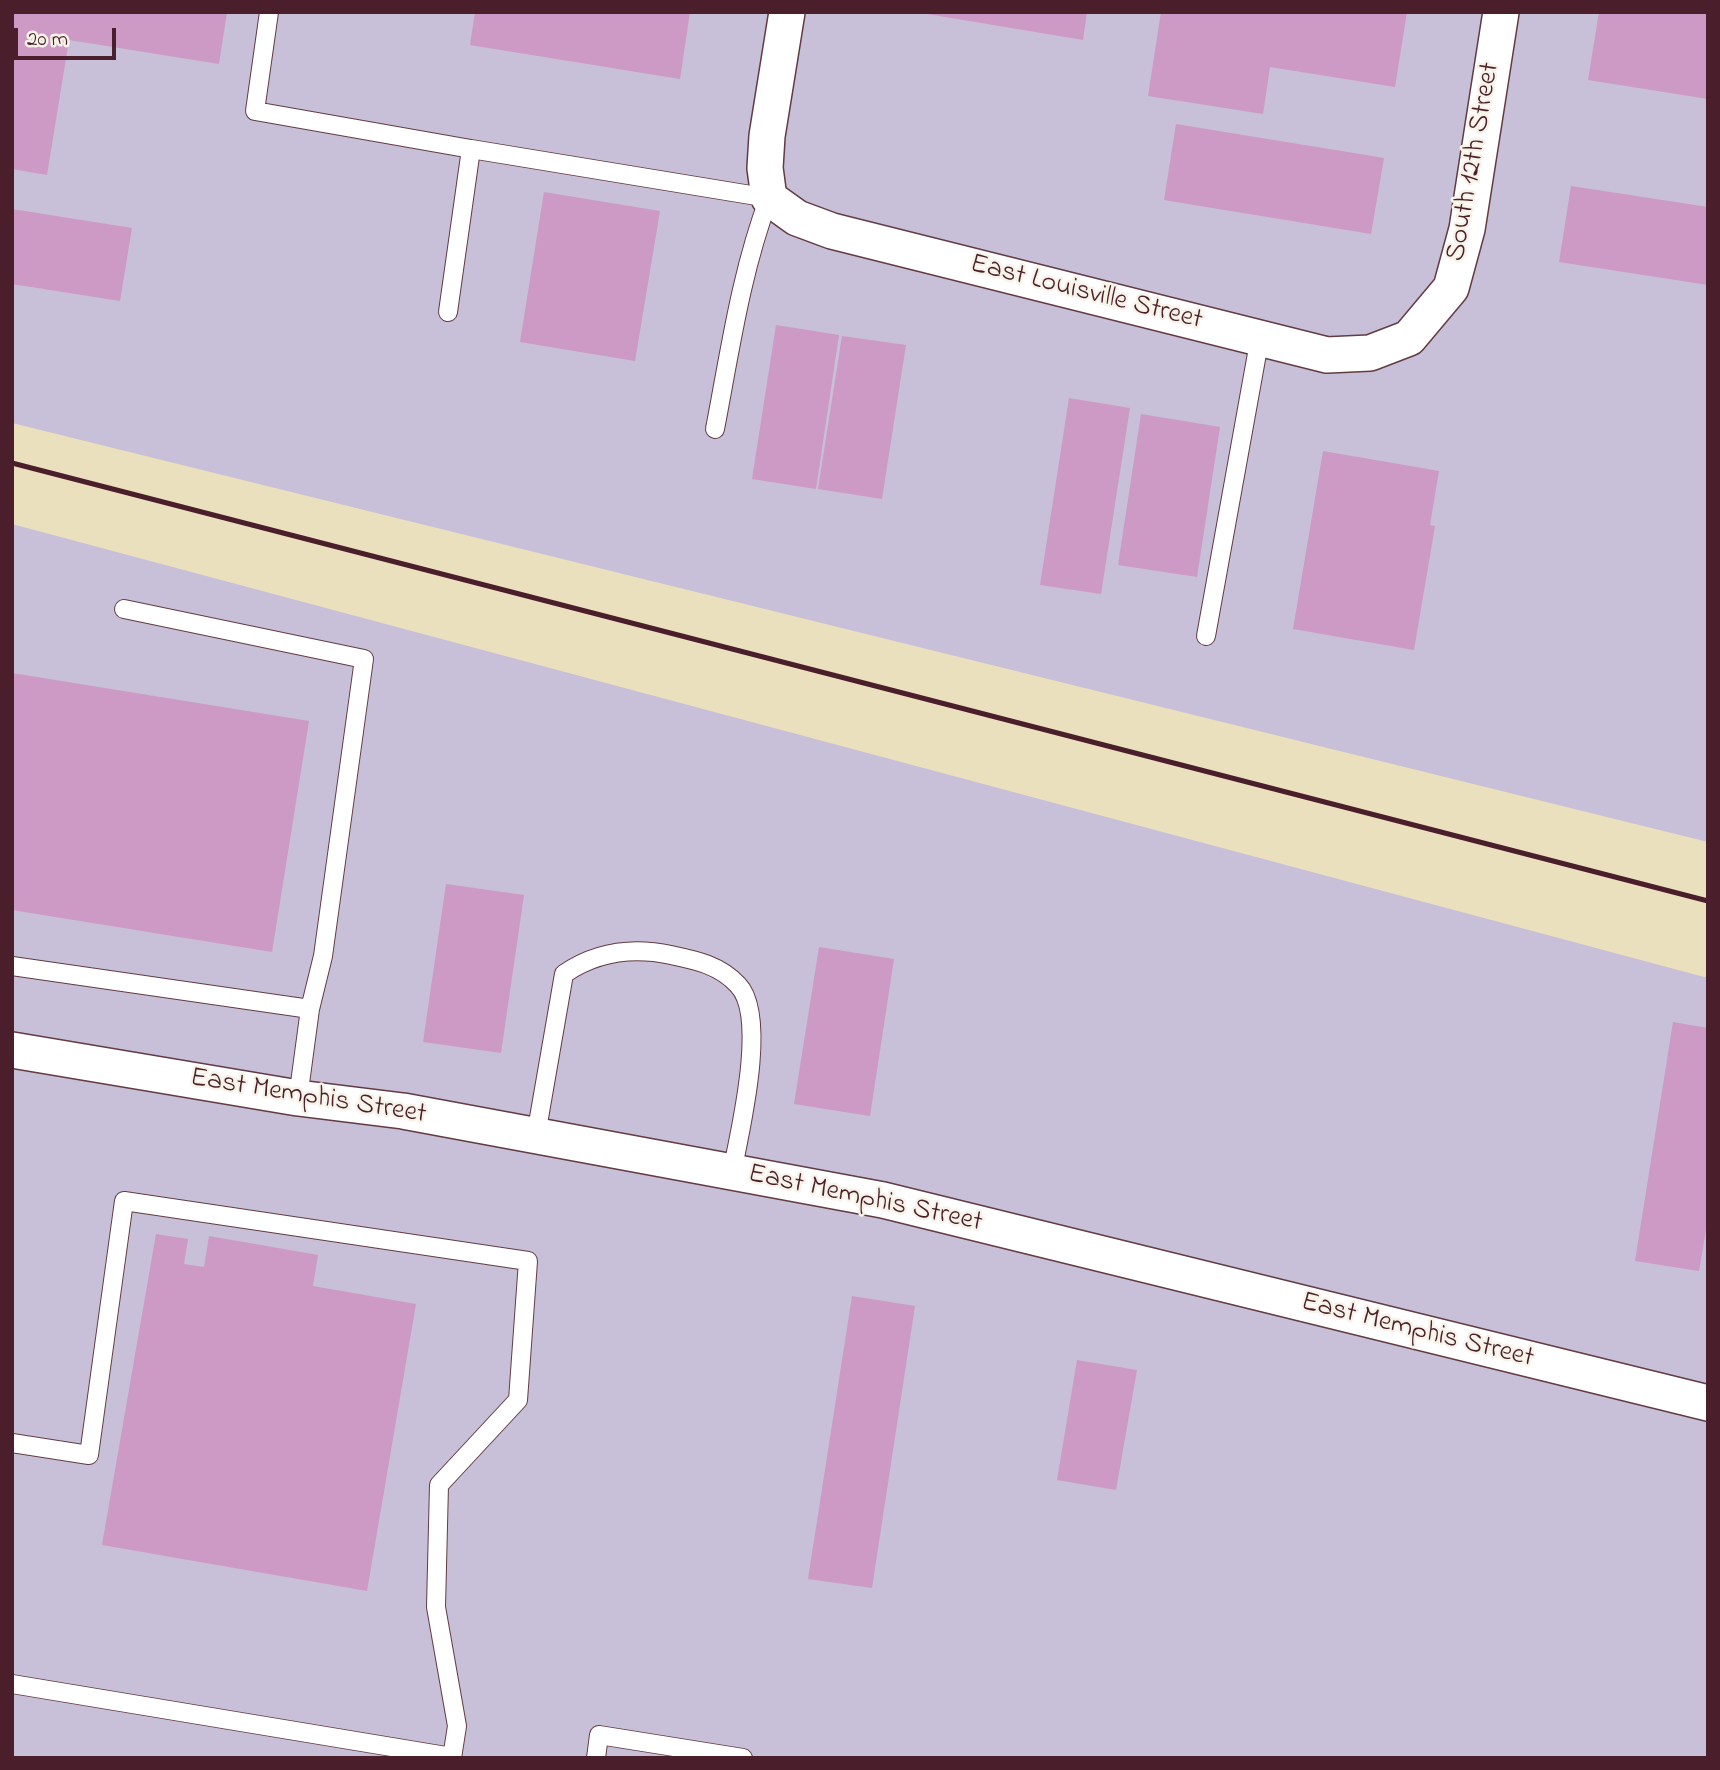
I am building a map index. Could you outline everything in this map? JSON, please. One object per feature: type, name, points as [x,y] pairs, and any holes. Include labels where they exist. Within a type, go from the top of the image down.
[{"type":"street","points":[[769,198],[765,168],[767,136],[787,12]]},
{"type":"street","name":"South 12th Street","points":[[1409,338],[1451,288],[1467,229],[1502,12]]},
{"type":"street","name":"East Louisville Street","points":[[769,198],[797,218],[832,231],[1327,355],[1370,353],[1409,338]]},
{"type":"street","name":"East Memphis Street","points":[[12,1050],[298,1098],[403,1111],[883,1200],[1708,1403]]},
{"type":"lane","points":[[270,12],[255,111],[769,198],[753,241],[715,429]]},
{"type":"lane","points":[[448,312],[471,149]]},
{"type":"lane","points":[[1206,636],[1260,337]]},
{"type":"lane","points":[[124,609],[364,659],[323,956],[310,1009],[298,1098]]},
{"type":"lane","points":[[536,1135],[564,974],[583,961],[623,952],[659,953],[707,963],[739,985],[750,1013],[750,1072],[732,1172]]},
{"type":"lane","points":[[12,965],[310,1009]]},
{"type":"lane","points":[[12,1443],[89,1455],[124,1201],[528,1261],[518,1399],[439,1485],[436,1607],[457,1726],[452,1757],[12,1684]]},
{"type":"lane","points":[[596,1758],[599,1735],[743,1758]]},
{"type":"shaded area","points":[[12,12],[1708,12],[1708,842],[12,423]]},
{"type":"shaded area","points":[[12,524],[1708,978],[1708,1758],[12,1758]]},
{"type":"building","points":[[12,12],[227,12],[219,64],[69,40],[47,175],[12,169]]},
{"type":"building","points":[[475,12],[690,12],[680,79],[470,45]]},
{"type":"building","points":[[915,12],[1087,12],[1083,40]]},
{"type":"building","points":[[1161,12],[1407,12],[1395,87],[1270,67],[1263,114],[1148,96]]},
{"type":"building","points":[[1599,12],[1708,12],[1708,99],[1588,80]]},
{"type":"building","points":[[1176,124],[1384,158],[1371,234],[1164,200]]},
{"type":"building","points":[[1571,186],[1708,207],[1708,285],[1559,262]]},
{"type":"building","points":[[544,192],[660,211],[635,361],[520,342]]},
{"type":"building","points":[[12,209],[132,228],[120,301],[12,284]]},
{"type":"building","points":[[776,325],[839,335],[816,489],[752,479]]},
{"type":"building","points":[[842,336],[906,345],[882,499],[818,489]]},
{"type":"building","points":[[1069,398],[1130,408],[1101,594],[1040,585]]},
{"type":"building","points":[[1141,414],[1220,427],[1197,577],[1118,565]]},
{"type":"building","points":[[1323,451],[1439,471],[1430,525],[1435,526],[1414,650],[1293,629]]},
{"type":"building","points":[[12,673],[309,721],[272,952],[12,910]]},
{"type":"building","points":[[446,884],[524,895],[501,1053],[423,1042]]},
{"type":"building","points":[[819,947],[894,959],[870,1116],[794,1104]]},
{"type":"building","points":[[1673,1022],[1708,1028],[1708,1218],[1699,1271],[1635,1261]]},
{"type":"building","points":[[156,1234],[188,1239],[184,1264],[204,1267],[209,1236],[318,1255],[313,1286],[416,1304],[367,1591],[102,1545]]},
{"type":"building","points":[[852,1296],[915,1306],[872,1588],[808,1579]]},
{"type":"building","points":[[1077,1360],[1137,1370],[1116,1490],[1057,1480]]},
{"type":"railway","points":[[12,463],[1708,901]]}]
